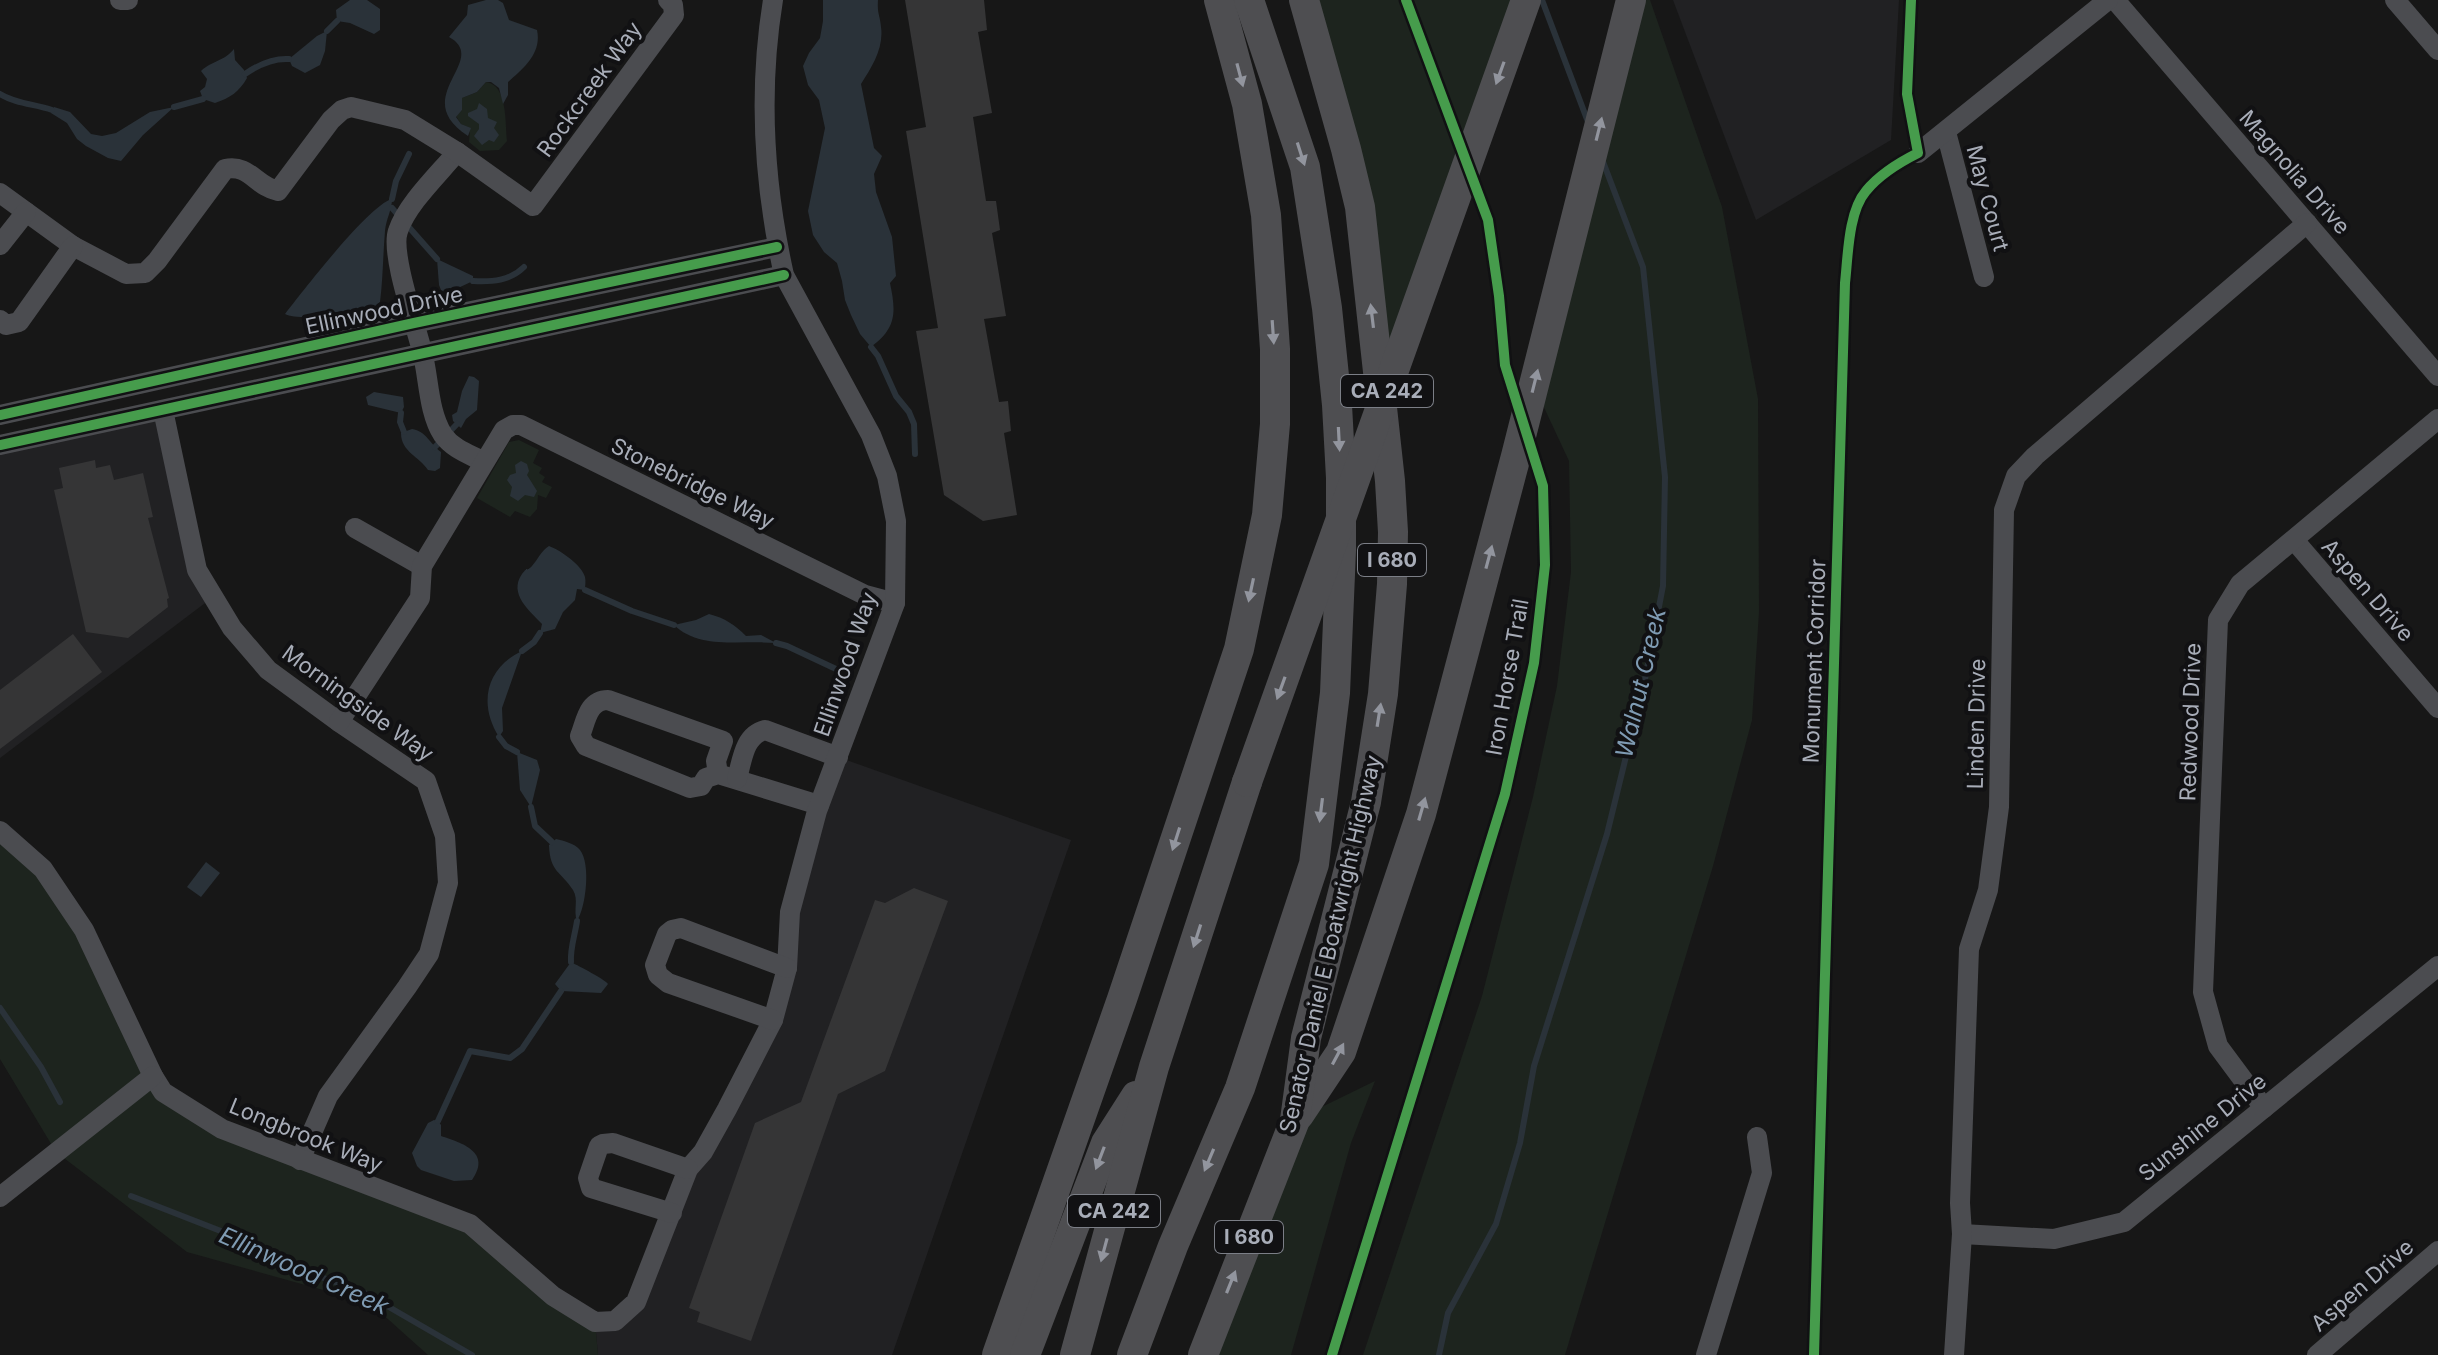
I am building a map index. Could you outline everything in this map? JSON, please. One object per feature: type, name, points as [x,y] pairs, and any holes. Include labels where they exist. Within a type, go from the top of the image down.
[{"type":"highway","points":[[997,1355],[1122,999],[1239,649],[1267,515],[1275,409],[1275,349],[1266,215],[1247,104],[1219,0]]},
{"type":"highway","name":"Senator Daniel E Boatwright Highway","points":[[1132,1355],[1173,1246],[1240,1088],[1314,864],[1335,693],[1341,478],[1327,308],[1305,167],[1249,0]]},
{"type":"highway","name":"Senator Daniel E Boatwright Highway","points":[[1203,1355],[1295,1120],[1306,1038],[1366,802],[1383,694],[1392,584],[1393,532],[1388,466],[1360,207],[1339,120],[1304,0]]},
{"type":"highway","name":"CA 242","points":[[1075,1355],[1154,1067],[1247,782],[1526,0]]},
{"type":"highway","points":[[1295,1120],[1341,1052],[1421,814],[1516,456],[1631,0]]},
{"type":"highway","points":[[1025,1355],[1106,1143],[1154,1067]]},
{"type":"street","points":[[120,0],[128,0]]},
{"type":"street","name":"Rockcreek Way","points":[[457,152],[533,206],[674,15],[673,5],[668,0]]},
{"type":"street","name":"Ellinwood Way","points":[[615,1321],[636,1302],[688,1169],[703,1152],[773,1020],[787,968],[790,912],[819,805],[895,603],[896,521],[887,476],[871,435],[784,275],[777,247],[768,187],[763,105],[773,0]]},
{"type":"street","points":[[1918,153],[2108,0]]},
{"type":"street","name":"Magnolia Drive","points":[[2115,0],[2438,376]]},
{"type":"street","points":[[2395,0],[2438,50]]},
{"type":"street","points":[[0,193],[73,246],[126,274],[145,273],[225,169],[236,166],[268,189],[278,191],[331,120],[342,110],[351,107],[405,120],[457,152],[406,214],[396,234],[397,247],[402,279],[442,433],[453,446],[484,462]]},
{"type":"street","name":"May Court","points":[[1946,132],[1984,277]]},
{"type":"street","points":[[0,245],[26,212]]},
{"type":"street","name":"Linden Drive","points":[[1954,1355],[1962,1234],[1960,1203],[1969,949],[1988,890],[1999,807],[2004,510],[2016,476],[2035,456],[2307,223]]},
{"type":"street","points":[[0,320],[6,325],[19,322],[73,246]]},
{"type":"street","name":"Ellinwood Drive","points":[[0,415],[414,323],[777,247]]},
{"type":"street","points":[[0,445],[784,275]]},
{"type":"street","name":"Morningside Way","points":[[163,410],[197,570],[232,628],[268,670],[426,781],[445,836],[448,883],[429,954],[328,1096],[300,1160]]},
{"type":"street","name":"Redwood Drive","points":[[2264,1108],[2218,1046],[2203,992],[2218,620],[2240,584],[2438,419]]},
{"type":"street","name":"Stonebridge Way","points":[[339,722],[420,598],[422,566],[504,430],[513,425],[521,425],[865,595],[895,603]]},
{"type":"street","points":[[355,528],[422,566]]},
{"type":"street","name":"Aspen Drive","points":[[2294,540],[2438,708]]},
{"type":"street","points":[[728,777],[716,761],[723,741],[608,700],[598,700],[592,704],[580,736],[586,746],[690,788],[701,786],[706,778],[728,777],[819,805]]},
{"type":"street","points":[[728,777],[750,739],[757,732],[765,730],[838,757]]},
{"type":"street","name":"Longbrook Way","points":[[0,831],[43,869],[84,930],[163,1092],[222,1129],[470,1224],[553,1296],[595,1322],[615,1321]]},
{"type":"street","points":[[773,1020],[668,983],[658,975],[655,965],[667,934],[681,928],[787,968]]},
{"type":"street","name":"Sunshine Drive","points":[[1962,1234],[2054,1239],[2124,1222],[2438,966]]},
{"type":"street","points":[[0,1197],[153,1076]]},
{"type":"street","points":[[1706,1355],[1762,1173],[1757,1137]]},
{"type":"street","points":[[672,1213],[591,1188],[588,1178],[599,1146],[613,1143],[688,1169]]},
{"type":"street","name":"Aspen Drive","points":[[2317,1355],[2438,1251]]},
{"type":"shaded area","points":[[350,0],[367,0],[380,9],[380,30],[374,34],[350,23],[337,21],[336,10]]},
{"type":"shaded area","points":[[498,0],[503,3],[509,20],[537,30],[537,46],[530,59],[508,82],[508,95],[503,104],[499,88],[491,82],[486,82],[477,92],[462,98],[462,110],[456,117],[461,124],[471,128],[468,136],[451,121],[445,107],[446,94],[461,57],[459,46],[449,37],[467,15],[468,5]]},
{"type":"shaded area","points":[[823,0],[878,0],[881,42],[861,84],[874,148],[882,156],[874,174],[876,192],[892,237],[896,276],[890,283],[893,311],[890,326],[871,347],[860,334],[851,315],[837,263],[824,252],[813,235],[808,211],[825,128],[819,100],[808,85],[803,66],[820,38]]},
{"type":"shaded area","points":[[1304,0],[1526,0],[1386,395]]},
{"type":"shaded area","points":[[1631,0],[1650,0],[1722,207],[1758,399],[1759,612],[1752,720],[1713,866],[1565,1355],[1363,1355],[1482,996],[1533,797],[1557,686],[1571,572],[1569,461],[1534,386]]},
{"type":"shaded area","points":[[1673,0],[1899,0],[1891,140],[1756,220]]},
{"type":"shaded area","points":[[327,31],[320,65],[305,73],[292,66],[289,59]]},
{"type":"shaded area","points":[[234,49],[235,60],[247,78],[237,91],[225,99],[215,103],[203,99],[200,91],[207,79],[201,71]]},
{"type":"shaded area","points":[[486,82],[493,85],[502,97],[507,141],[499,150],[480,151],[469,142],[470,128],[461,124],[456,116],[462,110],[462,98],[477,92]]},
{"type":"shaded area","points":[[479,103],[487,109],[488,118],[497,122],[494,128],[499,135],[494,142],[489,140],[482,145],[474,136],[479,124],[468,116]]},
{"type":"shaded area","points":[[54,107],[70,112],[91,134],[102,136],[116,133],[150,112],[174,107],[143,135],[121,161],[108,158],[77,139],[67,123],[51,113]]},
{"type":"shaded area","points":[[392,199],[385,231],[380,302],[369,310],[339,315],[301,317],[285,314],[353,232],[368,216]]},
{"type":"shaded area","points":[[437,259],[473,276],[473,281],[443,295]]},
{"type":"shaded area","points":[[469,376],[479,381],[477,410],[461,428],[453,421],[452,415],[457,412]]},
{"type":"shaded area","points":[[374,392],[403,397],[401,413],[368,405],[366,397]]},
{"type":"shaded area","points":[[163,410],[213,597],[0,758],[0,445]]},
{"type":"shaded area","points":[[412,429],[424,435],[441,452],[440,468],[428,470],[404,445],[401,433]]},
{"type":"shaded area","points":[[519,440],[539,450],[533,463],[542,468],[539,473],[545,477],[542,482],[552,487],[546,498],[538,495],[537,509],[530,517],[515,511],[510,517],[477,498],[509,442]]},
{"type":"shaded area","points":[[521,461],[527,464],[527,475],[537,491],[534,497],[525,495],[518,501],[510,496],[512,487],[507,480],[516,473],[515,465]]},
{"type":"shaded area","points":[[549,546],[580,568],[585,577],[585,590],[577,589],[575,600],[563,612],[555,629],[540,633],[542,624],[522,602],[518,581]]},
{"type":"shaded area","points":[[709,614],[729,622],[746,636],[761,635],[776,643],[709,641],[684,633],[674,625]]},
{"type":"shaded area","points":[[522,651],[502,708],[503,731],[499,737],[489,712],[489,688],[500,667]]},
{"type":"shaded area","points":[[517,752],[537,760],[540,770],[531,807],[520,790]]},
{"type":"shaded area","points":[[838,757],[1071,840],[892,1355],[598,1355],[595,1322],[636,1302],[688,1169],[773,1020],[790,912]]},
{"type":"shaded area","points":[[0,831],[43,869],[153,1076],[222,1129],[470,1224],[595,1322],[598,1355],[428,1355],[370,1303],[187,1252],[56,1152],[0,1059]]},
{"type":"shaded area","points":[[556,839],[575,846],[583,856],[586,886],[577,921],[575,894],[551,861],[549,845]]},
{"type":"shaded area","points":[[206,862],[220,873],[201,897],[187,887]]},
{"type":"shaded area","points":[[571,962],[608,984],[601,993],[561,991],[555,984]]},
{"type":"shaded area","points":[[1375,1081],[1351,1143],[1291,1355],[1203,1355],[1295,1120]]},
{"type":"shaded area","points":[[434,1120],[441,1125],[441,1136],[465,1146],[477,1156],[479,1162],[472,1180],[454,1181],[417,1166],[412,1153],[428,1123]]},
{"type":"building","points":[[905,0],[984,0],[987,30],[978,32],[992,113],[973,117],[986,201],[996,201],[1000,230],[992,233],[1006,316],[984,319],[999,402],[1008,401],[1011,431],[1004,433],[1017,515],[983,521],[944,495],[916,331],[938,328],[906,131],[926,127]]},
{"type":"building","points":[[95,460],[96,468],[110,465],[114,480],[143,473],[153,517],[148,518],[169,598],[168,607],[128,638],[86,632],[54,490],[63,488],[59,468]]},
{"type":"building","points":[[73,634],[102,672],[0,749],[0,690]]},
{"type":"building","points":[[914,888],[948,901],[885,1071],[838,1094],[751,1341],[697,1322],[700,1312],[689,1308],[755,1123],[801,1102],[875,900],[885,903]]},
{"type":"waterway","name":"Walnut Creek","points":[[1542,0],[1588,122]]},
{"type":"waterway","points":[[327,31],[337,21]]},
{"type":"waterway","points":[[245,74],[266,63],[289,59]]},
{"type":"waterway","points":[[0,94],[52,110]]},
{"type":"waterway","points":[[174,107],[203,99]]},
{"type":"waterway","points":[[392,199],[396,181],[409,154]]},
{"type":"waterway","name":"Walnut Creek","points":[[1439,1355],[1448,1313],[1496,1224],[1520,1143],[1534,1066],[1607,834],[1645,679],[1663,586],[1665,477],[1643,267],[1602,159]]},
{"type":"waterway","points":[[392,208],[437,259]]},
{"type":"waterway","points":[[473,281],[500,280],[524,267]]},
{"type":"waterway","points":[[871,347],[914,424],[915,454]]},
{"type":"waterway","points":[[401,413],[404,432]]},
{"type":"waterway","points":[[435,447],[457,424]]},
{"type":"waterway","points":[[585,590],[674,625]]},
{"type":"waterway","points":[[522,651],[540,633]]},
{"type":"waterway","points":[[776,643],[836,669]]},
{"type":"waterway","points":[[499,737],[506,746],[517,752]]},
{"type":"waterway","points":[[531,807],[535,826],[552,842]]},
{"type":"waterway","points":[[571,962],[577,921]]},
{"type":"waterway","points":[[438,1121],[470,1051],[510,1058],[522,1049],[561,991]]},
{"type":"waterway","name":"Ellinwood Creek","points":[[0,1008],[41,1067],[60,1102]]},
{"type":"waterway","name":"Ellinwood Creek","points":[[131,1196],[267,1249],[301,1270],[363,1292],[472,1355]]},
{"type":"cycle path","name":"Iron Horse Trail","points":[[1332,1355],[1505,794],[1534,663],[1545,565],[1543,486],[1505,365],[1488,220],[1406,0]]},
{"type":"cycle path","name":"Monument Corridor","points":[[1814,1355],[1845,283],[1850,235],[1860,200],[1883,174],[1918,153],[1907,94],[1911,0]]},
{"type":"cycle path","points":[[0,415],[414,323],[777,247]]},
{"type":"cycle path","points":[[0,445],[784,275]]}]
